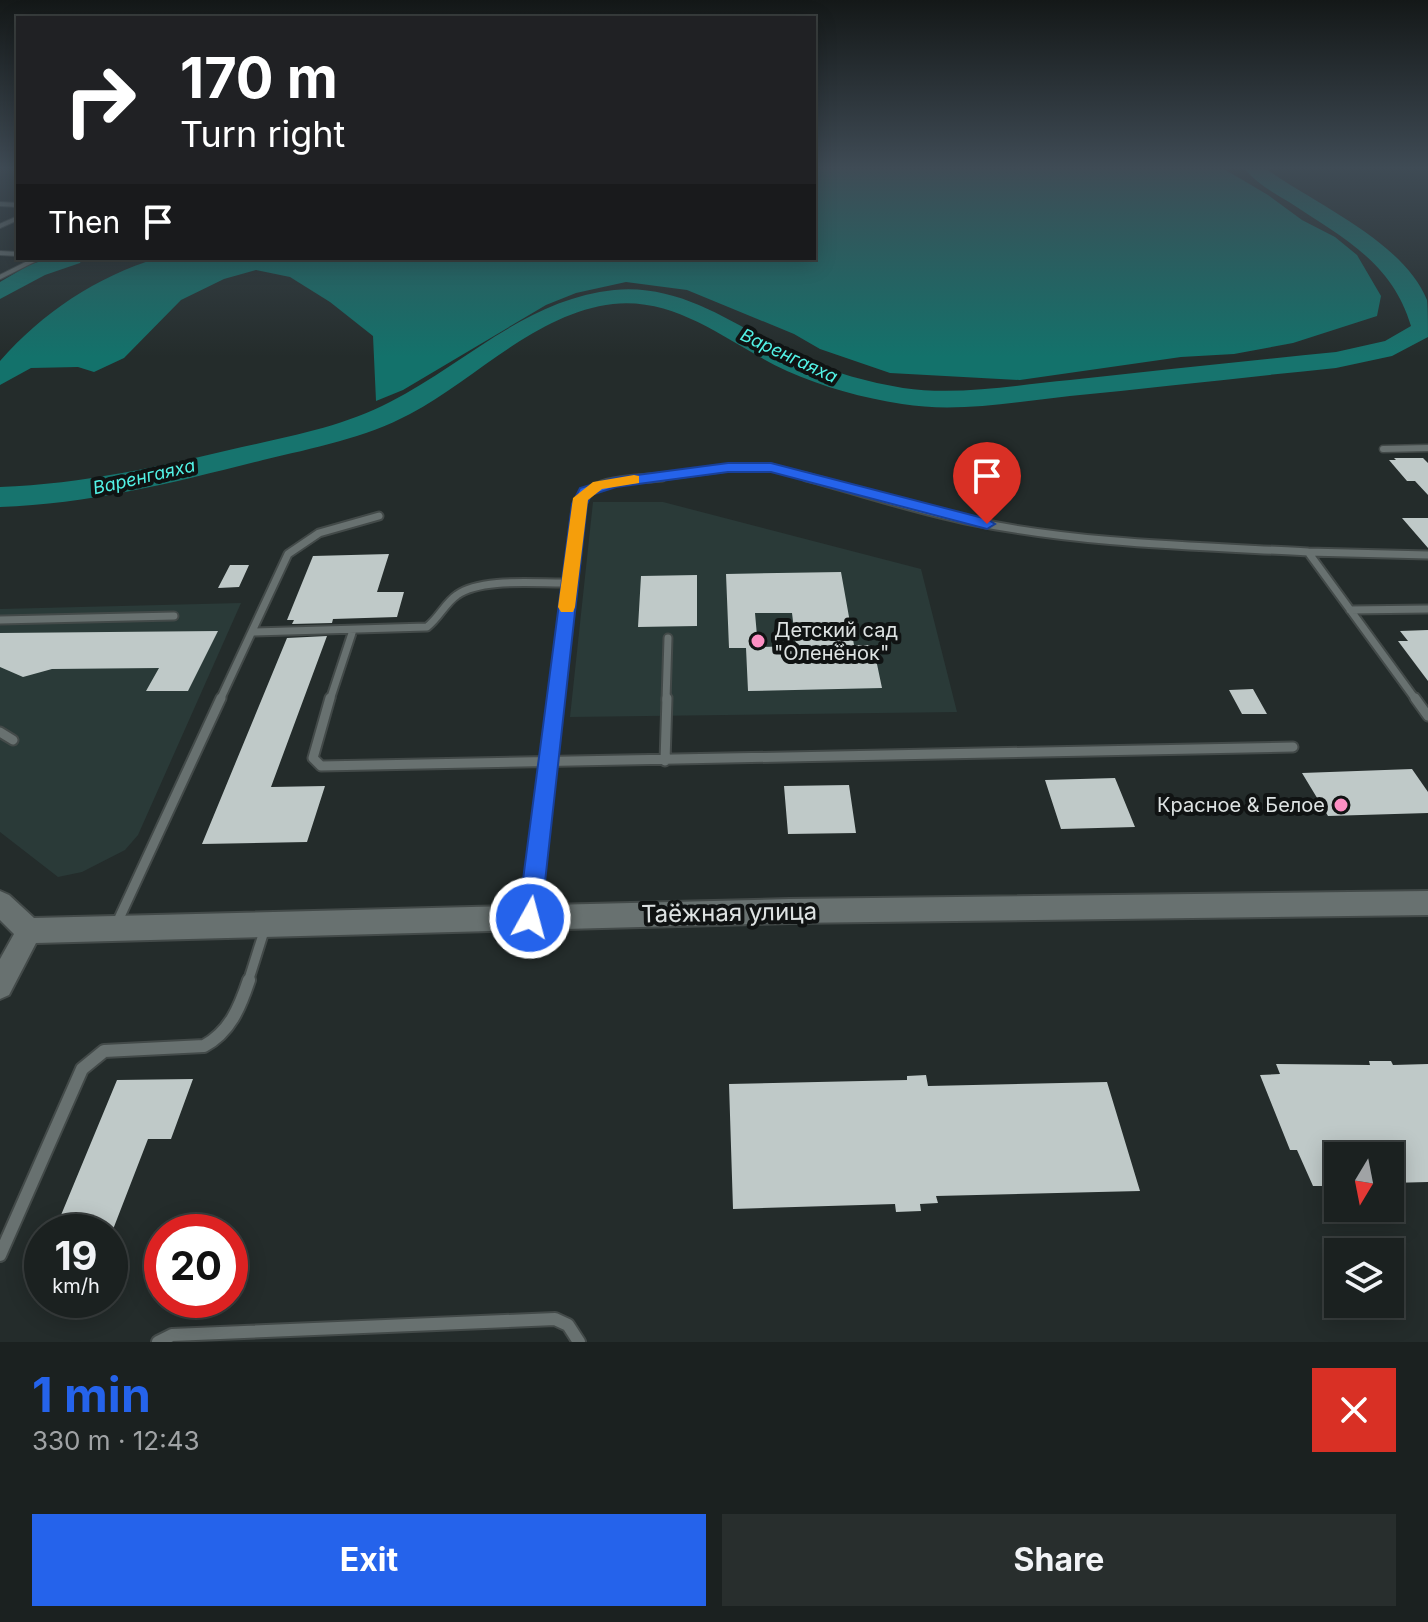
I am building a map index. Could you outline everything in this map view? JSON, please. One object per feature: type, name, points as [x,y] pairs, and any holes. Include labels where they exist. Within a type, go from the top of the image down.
[{"type":"street","points":[[0,903],[29,931],[0,986]]},
{"type":"street","name":"Таёжная улица","points":[[29,931],[789,911],[1428,903]]},
{"type":"lane","points":[[0,277],[34,260]]},
{"type":"lane","points":[[1383,449],[1428,448]]},
{"type":"lane","points":[[530,918],[579,504],[590,488],[614,482],[754,467],[792,471],[965,520],[1030,531],[1108,541],[1428,555]]},
{"type":"lane","points":[[114,929],[288,554],[297,545],[326,529],[379,516]]},
{"type":"lane","points":[[1308,552],[1428,716]]},
{"type":"lane","points":[[253,632],[427,627],[438,620],[458,593],[473,587],[570,583]]},
{"type":"lane","points":[[1350,610],[1428,609]]},
{"type":"lane","points":[[0,620],[174,616]]},
{"type":"lane","points":[[353,630],[314,747],[313,758],[321,766],[548,764],[1293,747]]},
{"type":"lane","points":[[665,761],[668,638]]},
{"type":"lane","points":[[0,732],[13,740]]},
{"type":"lane","points":[[0,1255],[82,1069],[104,1051],[204,1046],[216,1042],[233,1020],[266,926]]},
{"type":"lane","points":[[158,1342],[172,1335],[555,1319],[568,1325],[579,1342]]},
{"type":"shaded area","points":[[816,232],[1325,232],[1357,255],[1381,296],[1377,316],[1293,343],[1234,354],[1181,357],[1020,380],[890,373],[820,349],[794,334],[687,290],[626,282],[576,293],[546,305],[403,390],[376,401],[373,336],[330,302],[290,277],[256,270],[224,279],[181,300],[124,358],[94,372],[78,367],[31,368],[0,385],[0,361],[34,327],[72,298],[152,260],[816,260]]},
{"type":"shaded area","name":"Детский сад \"Оленёнок\"","points":[[593,502],[663,502],[921,569],[957,712],[570,717]]},
{"type":"shaded area","points":[[241,603],[138,835],[125,850],[82,872],[58,877],[0,832],[0,609]]},
{"type":"building","points":[[1394,458],[1423,458],[1428,463],[1428,495],[1415,481],[1407,481],[1389,460],[1396,460]]},
{"type":"building","points":[[1402,518],[1428,518],[1428,548]]},
{"type":"building","points":[[389,554],[377,592],[404,592],[397,617],[333,619],[332,623],[292,624],[294,620],[287,620],[313,556]]},
{"type":"building","points":[[230,565],[249,565],[239,587],[218,588]]},
{"type":"building","points":[[841,572],[854,645],[873,645],[882,688],[748,691],[746,648],[729,648],[726,574]],"holes":[[[755,613],[792,613],[796,646],[758,647]]]},
{"type":"building","points":[[697,575],[697,626],[638,627],[641,576]]},
{"type":"building","points":[[1428,630],[1428,681],[1398,641],[1408,641],[1400,631]]},
{"type":"building","points":[[218,631],[188,691],[146,691],[159,668],[52,669],[23,677],[0,667],[0,633]]},
{"type":"building","points":[[327,636],[271,787],[325,786],[307,842],[202,844],[287,638]]},
{"type":"building","points":[[1253,689],[1267,714],[1242,714],[1229,690]]},
{"type":"building","points":[[1412,769],[1428,792],[1428,813],[1328,816],[1302,773]]},
{"type":"building","points":[[1115,778],[1135,827],[1061,829],[1045,780]]},
{"type":"building","points":[[849,785],[856,833],[788,834],[784,786]]},
{"type":"building","points":[[1369,1061],[1391,1061],[1393,1065],[1428,1064],[1428,1182],[1404,1183],[1404,1142],[1324,1142],[1324,1186],[1313,1186],[1297,1150],[1290,1150],[1260,1075],[1280,1074],[1276,1064],[1370,1065]]},
{"type":"building","points":[[926,1075],[928,1086],[1107,1082],[1140,1191],[936,1196],[938,1203],[920,1204],[921,1211],[896,1212],[895,1204],[733,1209],[729,1084],[907,1080],[907,1076]]},
{"type":"building","points":[[193,1079],[171,1139],[148,1139],[119,1214],[61,1214],[117,1080]]},
{"type":"waterway","name":"Варенгаяха","points":[[0,497],[62,493],[123,484],[343,431],[400,408],[529,326],[557,312],[584,302],[613,297],[659,299],[698,312],[794,365],[835,380],[899,396],[943,401],[1336,360],[1394,347],[1424,328],[1415,301],[1400,277],[1379,255],[1348,232]]},
{"type":"waterway","name":"Варенгаяха","points":[[0,292],[37,270],[66,260]]},
{"type":"slow traffic","points":[[567,607],[581,498],[590,488],[598,485],[634,480]]},
{"type":"place","name":"Детский сад \"Оленёнок\"","points":[[758,641]]},
{"type":"place","name":"Красное & Белое","points":[[1341,805]]},
{"type":"route","points":[[530,918],[579,504],[585,492],[614,482],[728,468],[771,467],[987,524]]}]
